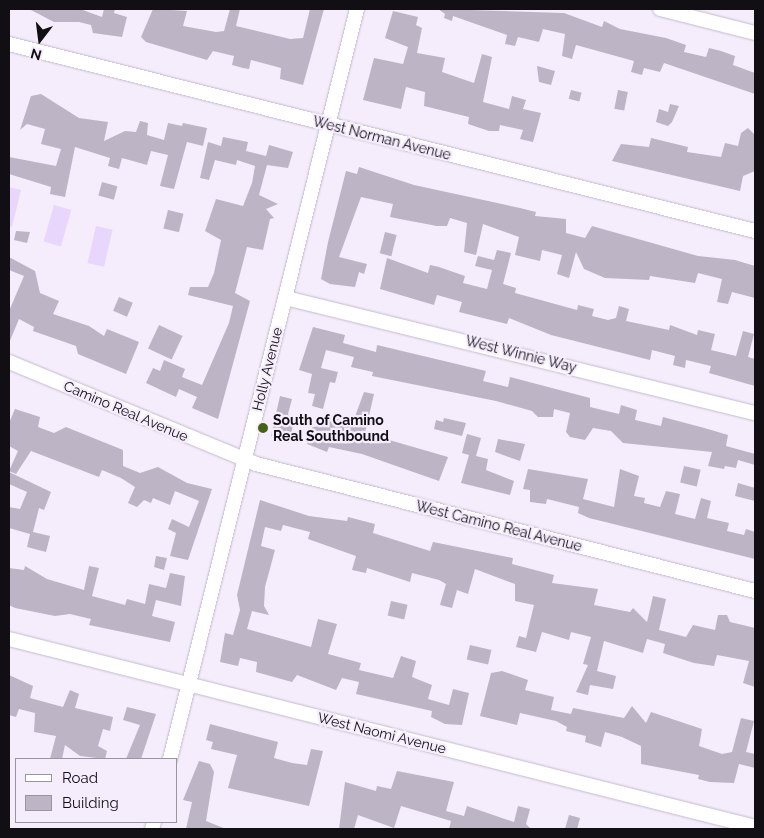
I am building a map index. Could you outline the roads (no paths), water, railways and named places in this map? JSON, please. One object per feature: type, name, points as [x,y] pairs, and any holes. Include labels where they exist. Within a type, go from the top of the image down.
[{"type":"street","name":"Holly Avenue","points":[[170,758],[358,9]]},
{"type":"street","points":[[660,9],[755,33]]},
{"type":"street","name":"West Norman Avenue","points":[[9,44],[755,231]]},
{"type":"street","name":"West Winnie Way","points":[[286,298],[755,413]]},
{"type":"street","name":"Camino Real Avenue","points":[[9,362],[244,460]]},
{"type":"street","name":"West Camino Real Avenue","points":[[244,460],[755,591]]},
{"type":"street","name":"West Naomi Avenue","points":[[9,639],[755,827]]},
{"type":"place","name":"South of Camino Real Southbound","points":[[263,428]]}]
